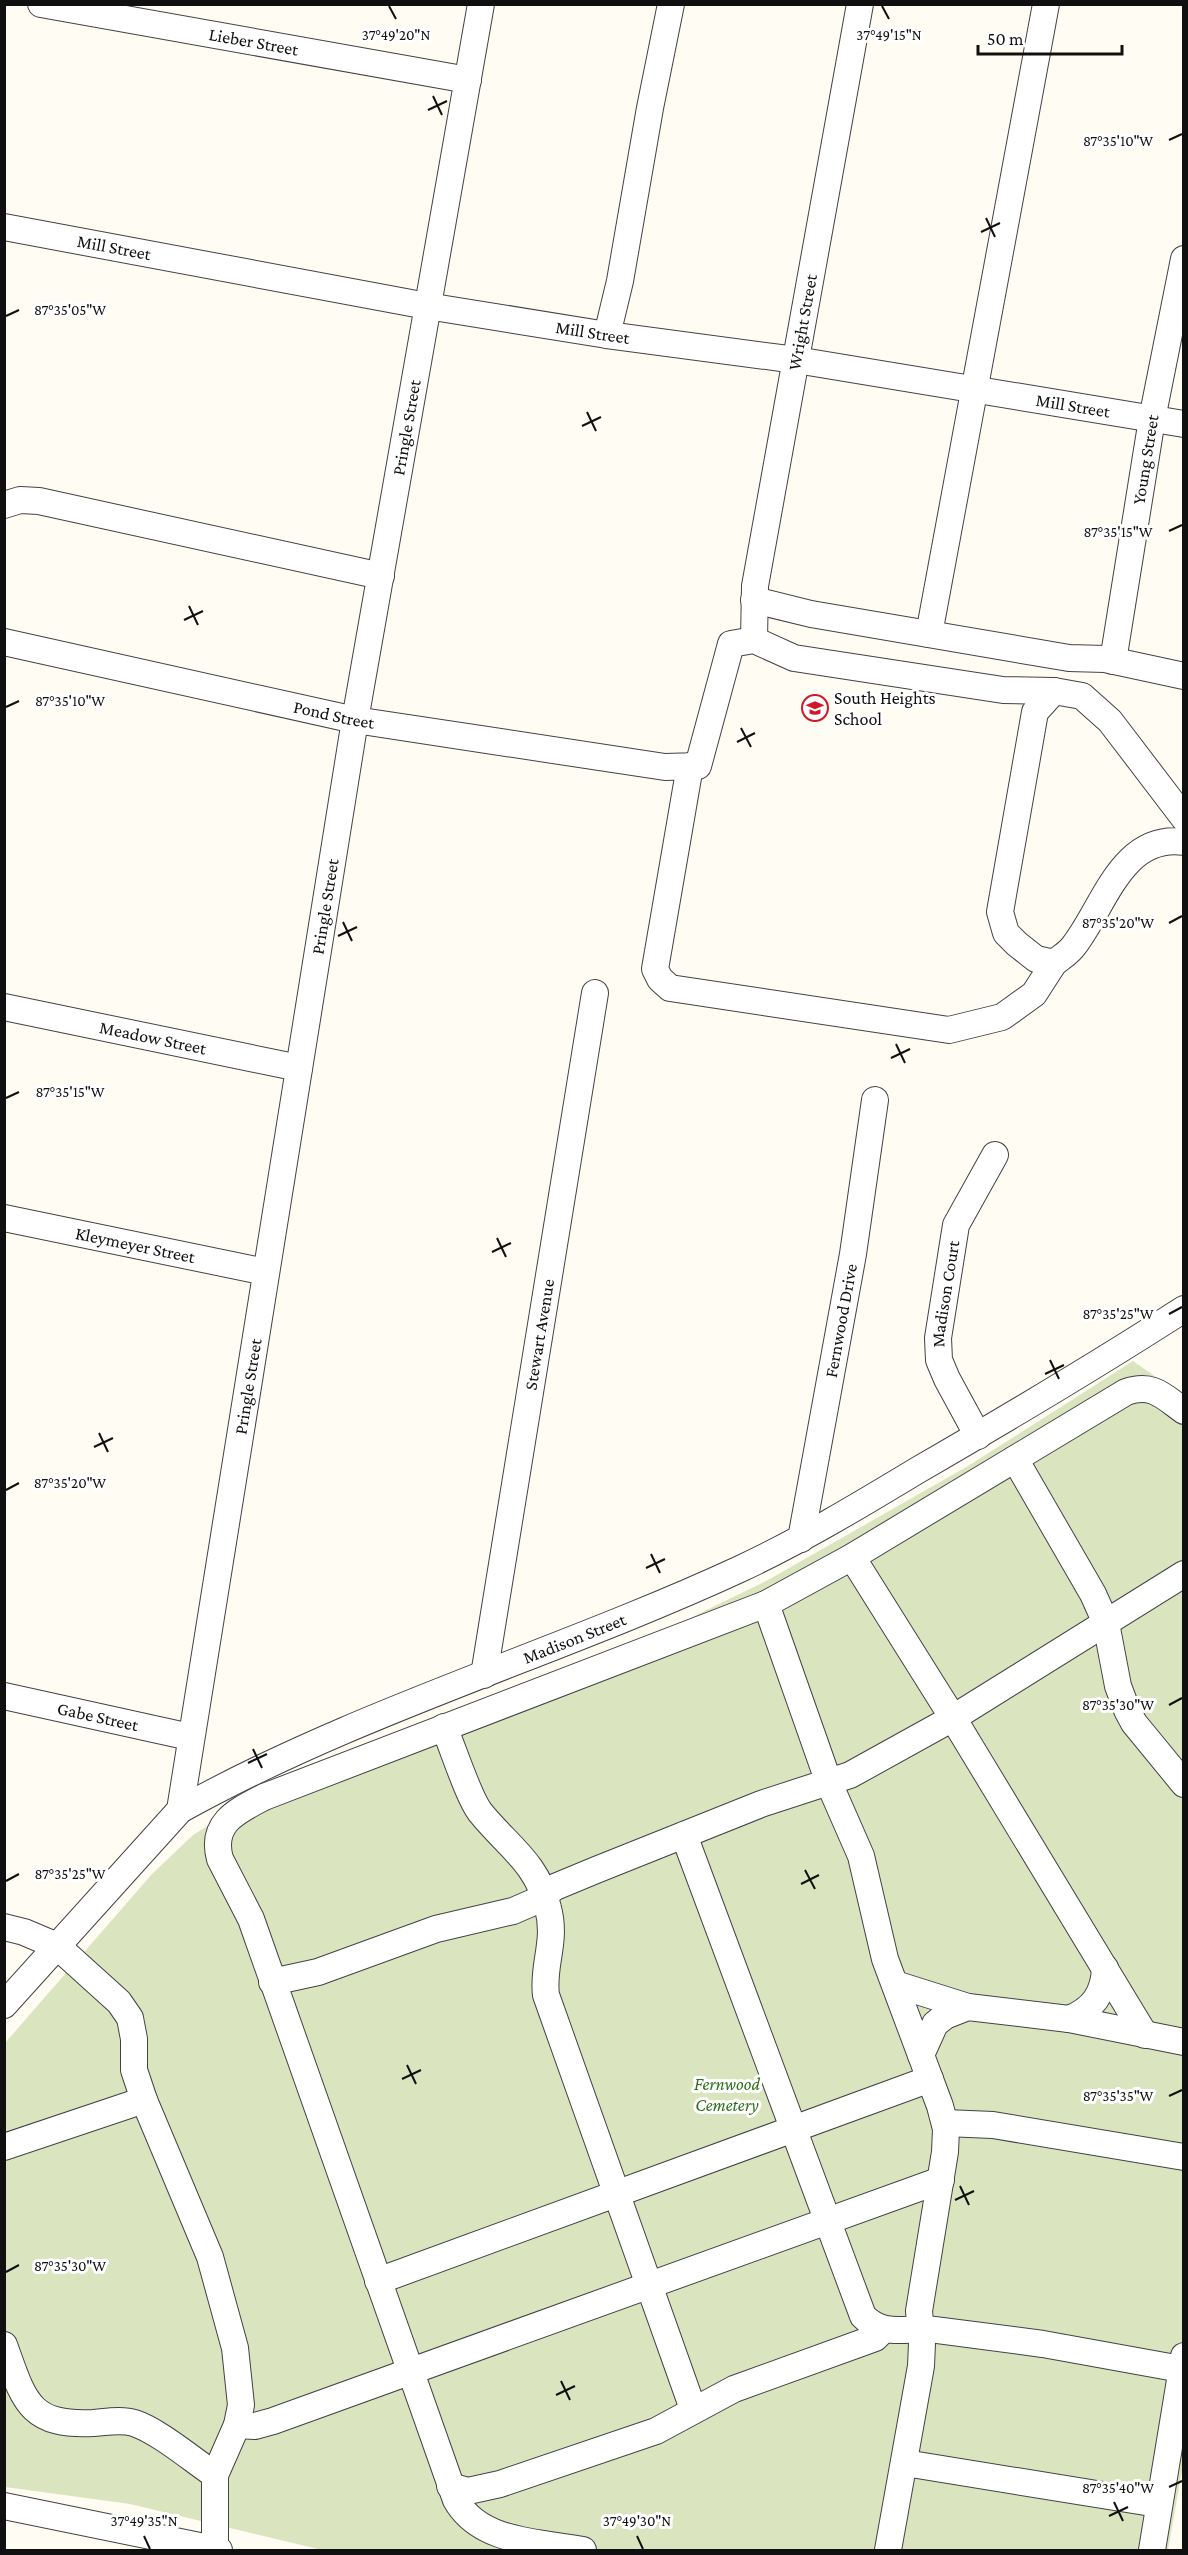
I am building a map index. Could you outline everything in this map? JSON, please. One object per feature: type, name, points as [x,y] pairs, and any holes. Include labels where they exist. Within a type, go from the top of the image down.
[{"type":"street","name":"Lieber Street","points":[[41,4],[117,20],[468,80]]},
{"type":"street","name":"Pringle Street","points":[[180,1810],[355,720],[481,4]]},
{"type":"street","points":[[607,335],[620,281],[650,108],[671,4]]},
{"type":"street","name":"Wright Street","points":[[754,640],[755,586],[860,4]]},
{"type":"street","points":[[929,634],[1046,4]]},
{"type":"street","name":"Mill Street","points":[[4,227],[427,306],[607,335],[796,360],[1184,424]]},
{"type":"street","name":"Young Street","points":[[1113,660],[1152,419],[1184,259]]},
{"type":"street","points":[[4,505],[20,500],[39,501],[381,576]]},
{"type":"street","points":[[754,600],[811,614],[1070,658],[1113,660],[1184,676]]},
{"type":"street","points":[[1184,818],[1110,721],[1082,696],[1054,691],[1003,690],[794,658],[754,640],[731,644],[698,766],[677,766],[655,969],[660,979],[670,988],[949,1030],[1002,1017],[1034,994],[1054,963],[1072,948],[1118,873],[1141,851],[1164,843],[1184,842]]},
{"type":"street","name":"Pond Street","points":[[4,642],[355,720],[677,766]]},
{"type":"street","points":[[1054,691],[1035,712],[1000,912],[1006,933],[1017,944],[1036,959],[1054,963]]},
{"type":"street","name":"Stewart Avenue","points":[[484,1675],[595,993]]},
{"type":"street","name":"Meadow Street","points":[[4,1007],[299,1068]]},
{"type":"street","name":"Fernwood Drive","points":[[801,1539],[853,1254],[875,1100]]},
{"type":"street","name":"Madison Court","points":[[978,1436],[946,1379],[939,1360],[938,1338],[956,1224],[995,1155]]},
{"type":"street","name":"Kleymeyer Street","points":[[4,1218],[266,1272]]},
{"type":"street","name":"Madison Street","points":[[4,2005],[180,1810],[210,1793],[370,1719],[672,1599],[801,1539],[978,1436],[1184,1309]]},
{"type":"street","points":[[583,2550],[503,2535],[484,2529],[464,2514],[450,2486],[250,1919],[220,1859],[217,1848],[219,1830],[240,1809],[264,1797],[766,1604],[852,1557],[1126,1392],[1146,1388],[1155,1391],[1184,1411]]},
{"type":"street","points":[[1015,1459],[1093,1594],[1106,1623],[1118,1686],[1127,1710],[1134,1723],[1184,1784]]},
{"type":"street","points":[[852,1557],[954,1718],[1145,2035]]},
{"type":"street","points":[[272,1982],[318,1972],[436,1929],[513,1911],[536,1901],[555,1887],[762,1804],[829,1783],[870,1765],[954,1718],[1184,1574]]},
{"type":"street","points":[[766,1604],[829,1783],[861,1856],[880,1940],[945,2123],[941,2180],[919,2311],[922,2343],[921,2366],[888,2550]]},
{"type":"street","name":"Gabe Street","points":[[4,1696],[190,1737]]},
{"type":"street","points":[[444,1727],[479,1810],[510,1842],[528,1866],[544,1894],[552,1932],[545,1984],[546,1995],[693,2409]]},
{"type":"street","points":[[684,1835],[859,2309],[869,2322],[883,2330],[920,2328],[1182,2363],[1152,2550]]},
{"type":"street","points":[[4,1928],[24,1932],[57,1946],[119,2002],[130,2018],[134,2039],[134,2070],[144,2100],[210,2257],[222,2297],[235,2348],[241,2405],[237,2425],[215,2475],[217,2550],[154,2544],[4,2506]]},
{"type":"street","points":[[1069,2019],[1096,2002],[1101,1992],[1106,1968]]},
{"type":"street","points":[[895,1984],[968,2007],[1069,2019],[1184,2042]]},
{"type":"street","points":[[921,2055],[935,2024],[945,2016],[968,2007]]},
{"type":"street","points":[[378,2281],[930,2079]]},
{"type":"street","points":[[4,2146],[144,2100]]},
{"type":"street","points":[[945,2123],[993,2125],[1184,2157]]},
{"type":"street","points":[[237,2425],[255,2426],[273,2421],[941,2180]]},
{"type":"street","points":[[450,2486],[468,2491],[500,2484],[656,2432],[693,2409],[734,2389],[875,2338],[883,2330]]},
{"type":"street","points":[[4,2345],[24,2395],[42,2416],[69,2424],[135,2423],[215,2475]]},
{"type":"street","points":[[905,2463],[1158,2504]]},
{"type":"green space","name":"Fernwood Cemetery","points":[[1133,1361],[1183,1396],[1184,2459],[1168,2550],[322,2550],[130,2504],[5,2487],[5,2043],[152,1874],[193,1835],[292,1774],[670,1628],[768,1580],[968,1466]]},
{"type":"place","name":"South Heights School","points":[[815,708]]}]
